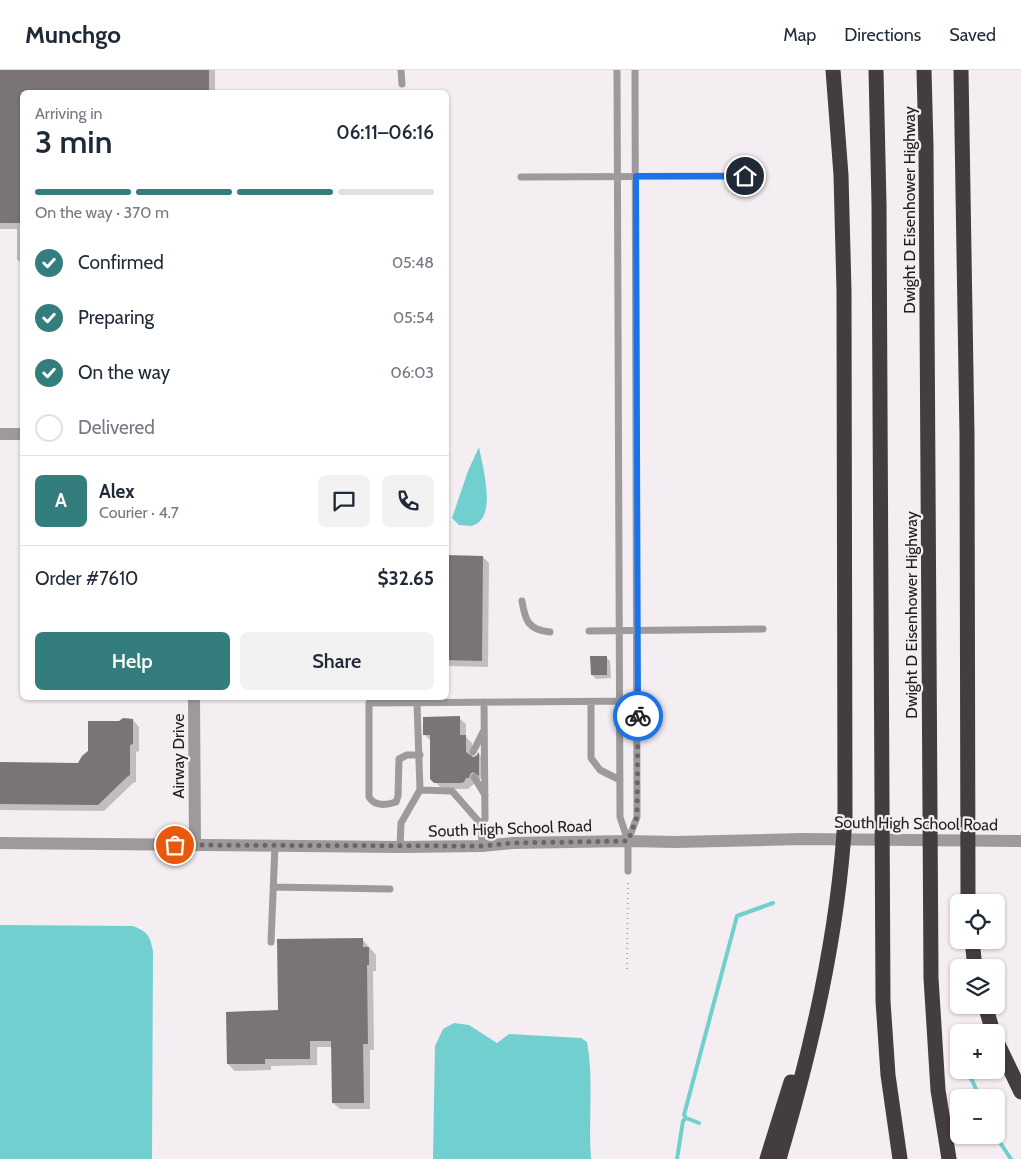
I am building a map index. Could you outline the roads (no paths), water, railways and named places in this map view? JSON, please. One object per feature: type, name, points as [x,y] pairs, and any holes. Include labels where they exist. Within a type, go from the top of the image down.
[{"type":"highway","points":[[778,1159],[803,1076],[825,977],[840,884],[845,818],[844,290],[840,176],[833,70]]},
{"type":"highway","name":"Dwight D Eisenhower Highway","points":[[876,70],[879,204],[883,1001],[888,1075],[900,1159]]},
{"type":"highway","name":"Dwight D Eisenhower Highway","points":[[924,70],[931,978],[936,1071],[949,1159]]},
{"type":"highway","points":[[961,70],[967,435],[968,894]]},
{"type":"highway","points":[[767,1159],[825,977]]},
{"type":"highway","points":[[1005,1059],[1021,1092]]},
{"type":"street","points":[[0,434],[20,434]]},
{"type":"street","name":"Airway Drive","points":[[194,700],[194,845]]},
{"type":"street","name":"South High School Road","points":[[0,843],[400,847],[482,846],[513,843],[802,839],[1021,841]]},
{"type":"lane","points":[[402,70],[402,84]]},
{"type":"lane","points":[[617,70],[620,817],[628,841],[628,871]]},
{"type":"lane","points":[[628,841],[637,817],[636,70]]},
{"type":"lane","points":[[521,178],[761,176]]},
{"type":"lane","points":[[522,601],[528,622],[540,631],[550,632]]},
{"type":"lane","points":[[589,631],[763,629]]},
{"type":"lane","points":[[481,824],[485,819],[484,702]]},
{"type":"lane","points":[[591,702],[591,758],[600,770],[620,780]]},
{"type":"lane","points":[[420,754],[406,755],[399,759],[398,796],[396,802],[377,804],[372,802],[370,797],[369,703],[638,702]]},
{"type":"lane","points":[[400,847],[401,823],[420,790],[417,703]]},
{"type":"lane","points":[[473,752],[485,730]]},
{"type":"lane","points":[[474,777],[485,795]]},
{"type":"lane","points":[[420,790],[452,790],[481,824],[482,846]]},
{"type":"lane","points":[[271,942],[275,846]]},
{"type":"lane","points":[[273,887],[390,890]]},
{"type":"water","points":[[479,447],[487,491],[487,503],[480,522],[471,526],[459,525],[452,518],[468,471]]},
{"type":"water","points":[[0,925],[133,926],[148,935],[153,951],[152,1159],[0,1159]]},
{"type":"water","points":[[454,1023],[469,1025],[497,1043],[509,1034],[581,1038],[587,1042],[591,1085],[591,1159],[433,1159],[435,1046],[443,1029]]},
{"type":"waterway","points":[[677,1159],[683,1121],[686,1118],[684,1115],[737,916],[773,903]]},
{"type":"waterway","points":[[971,1079],[976,1089]]},
{"type":"waterway","points":[[686,1118],[699,1123]]},
{"type":"waterway","points":[[1001,1144],[1011,1159]]}]
